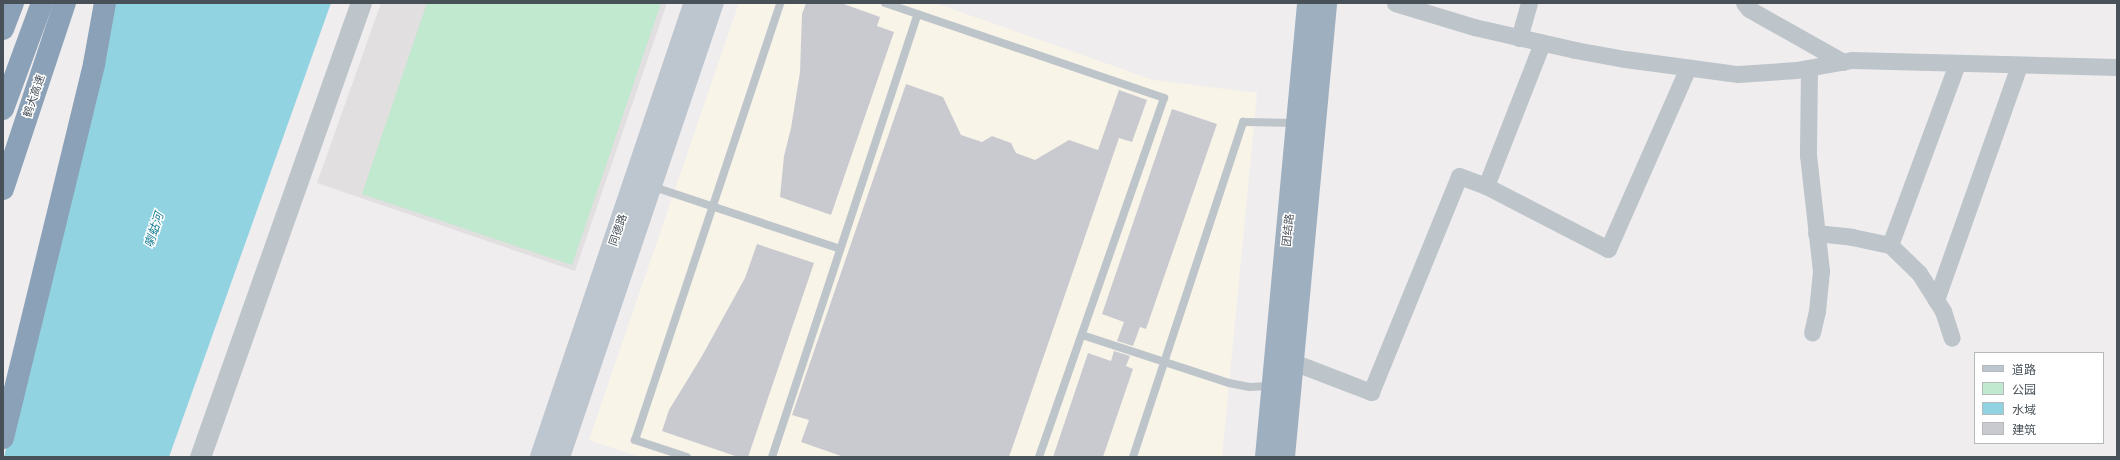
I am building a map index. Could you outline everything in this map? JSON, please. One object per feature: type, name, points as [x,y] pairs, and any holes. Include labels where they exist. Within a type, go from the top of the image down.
[{"type":"highway","points":[[3,29],[13,3]]},
{"type":"highway","points":[[3,109],[42,3]]},
{"type":"highway","name":"鹤大高速","points":[[3,189],[65,3]]},
{"type":"highway","points":[[3,438],[94,64],[105,3]]},
{"type":"highway","name":"团结路","points":[[1266,457],[1308,3]]},
{"type":"highway","name":"团结路","points":[[1284,457],[1326,3]]},
{"type":"main road","name":"同德路","points":[[542,457],[695,3]]},
{"type":"main road","name":"同德路","points":[[559,457],[713,3]]},
{"type":"street","points":[[200,457],[361,3]]},
{"type":"street","points":[[1395,3],[1445,19],[1542,44],[1625,59],[1738,74],[1809,68],[1852,60],[2018,66],[2117,67]]},
{"type":"street","points":[[1519,38],[1529,3]]},
{"type":"street","points":[[1744,3],[1749,9],[1843,62]]},
{"type":"street","points":[[1486,186],[1542,44]]},
{"type":"street","points":[[1890,245],[1957,64]]},
{"type":"street","points":[[1936,300],[2018,66]]},
{"type":"street","points":[[1293,362],[1371,392],[1460,176],[1486,186],[1608,249],[1688,68]]},
{"type":"street","points":[[1809,68],[1808,155],[1821,270],[1817,311],[1812,332]]},
{"type":"street","points":[[1816,233],[1852,237],[1890,245],[1919,273],[1943,311],[1952,338]]},
{"type":"lane","points":[[687,457],[636,440],[780,3]]},
{"type":"lane","points":[[885,3],[1164,98],[1039,457]]},
{"type":"lane","points":[[772,457],[918,14]]},
{"type":"lane","points":[[1133,457],[1243,122],[1298,123]]},
{"type":"lane","points":[[651,186],[840,249]]},
{"type":"lane","points":[[1082,335],[1229,383],[1250,387],[1273,386]]},
{"type":"shaded area","points":[[381,3],[667,3],[575,271],[317,183]]},
{"type":"shaded area","points":[[739,3],[935,3],[1153,80],[1257,93],[1222,457],[640,457],[589,440]]},
{"type":"green space","points":[[427,3],[661,3],[572,265],[362,194]]},
{"type":"water","name":"喇蛄河","points":[[115,3],[331,3],[169,457],[4,457]]},
{"type":"building","points":[[806,3],[841,3],[880,17],[877,26],[894,32],[831,215],[780,197],[784,156],[791,128],[800,72],[802,14]]},
{"type":"building","points":[[906,84],[943,97],[961,135],[982,142],[992,136],[1011,143],[1016,153],[1035,160],[1069,140],[1098,150],[1119,90],[1147,100],[1132,142],[1119,138],[1009,457],[844,457],[801,442],[809,420],[792,415]]},
{"type":"building","points":[[1172,109],[1217,124],[1146,329],[1140,327],[1133,346],[1117,341],[1124,322],[1102,314]]},
{"type":"building","points":[[757,244],[814,263],[748,457],[738,457],[662,431],[669,410],[702,356],[745,278]]},
{"type":"building","points":[[1114,351],[1130,356],[1126,366],[1133,369],[1103,457],[1053,457],[1088,353],[1111,361]]}]
